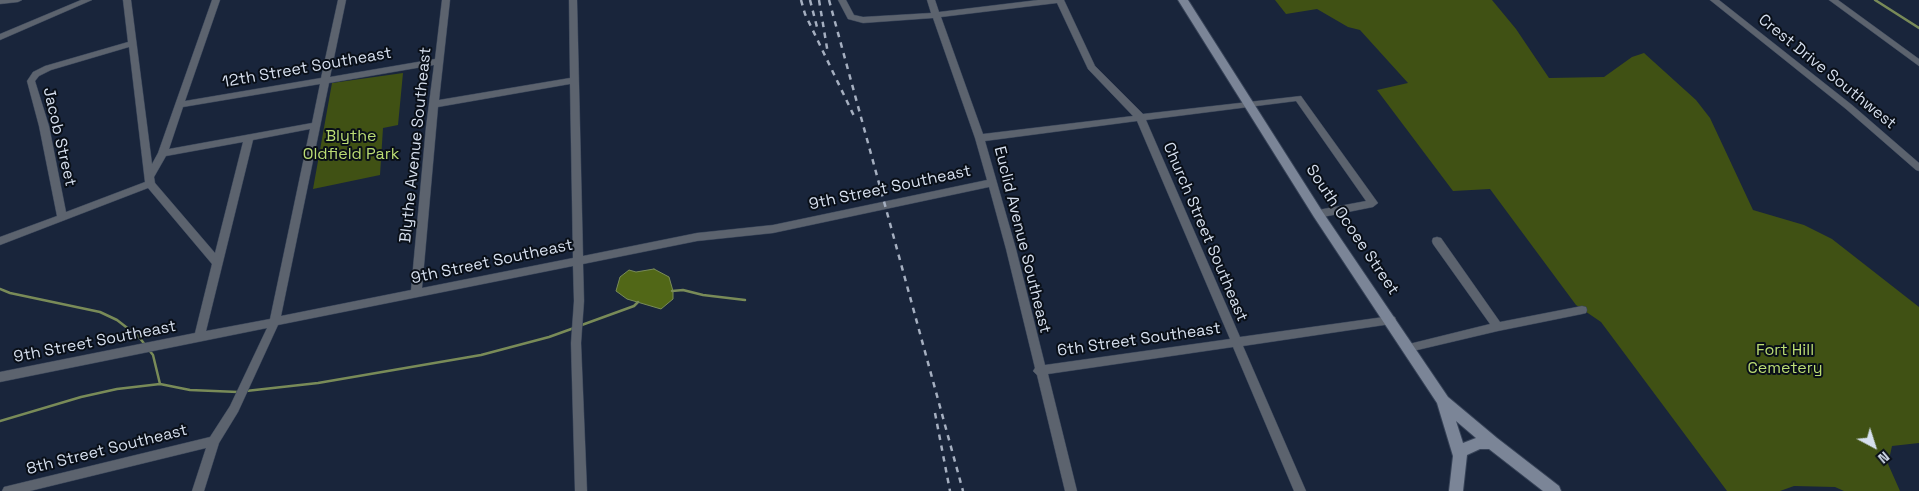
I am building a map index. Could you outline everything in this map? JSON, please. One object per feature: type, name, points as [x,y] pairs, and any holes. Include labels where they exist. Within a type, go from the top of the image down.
[{"type":"street","points":[[0,2],[18,0]]},
{"type":"street","points":[[0,38],[88,0]]},
{"type":"street","points":[[127,0],[149,180],[218,264]]},
{"type":"street","points":[[0,241],[62,218],[149,180],[163,153],[216,0]]},
{"type":"street","points":[[198,491],[214,441],[250,376],[274,323],[342,0]]},
{"type":"street","name":"Blythe Avenue Southeast","points":[[416,294],[446,0]]},
{"type":"street","points":[[573,0],[580,301],[576,342],[581,491]]},
{"type":"street","points":[[842,0],[851,17],[863,20],[1059,0]]},
{"type":"street","name":"Euclid Avenue Southeast","points":[[931,0],[980,138],[1071,491]]},
{"type":"street","name":"Church Street Southeast","points":[[1059,0],[1091,67],[1140,118],[1300,491]]},
{"type":"street","name":"South Ocoee Street","points":[[1183,0],[1318,214],[1391,320],[1443,401],[1460,456],[1456,491]]},
{"type":"street","name":"Crest Drive Southwest","points":[[1714,0],[1849,107],[1919,168]]},
{"type":"street","points":[[1833,0],[1919,62]]},
{"type":"street","name":"Jacob Street","points":[[62,218],[44,126],[31,81],[36,74],[48,68],[131,44]]},
{"type":"street","name":"12th Street Southeast","points":[[179,105],[439,61]]},
{"type":"street","points":[[435,104],[575,80]]},
{"type":"street","points":[[980,138],[1298,98],[1373,202],[1318,214]]},
{"type":"street","points":[[163,153],[316,125]]},
{"type":"street","points":[[199,338],[249,136]]},
{"type":"street","name":"9th Street Southeast","points":[[0,377],[578,260],[697,237],[773,229],[991,183]]},
{"type":"street","points":[[1437,241],[1498,327]]},
{"type":"street","points":[[1409,348],[1582,310]]},
{"type":"street","name":"6th Street Southeast","points":[[1040,371],[1391,320]]},
{"type":"street","points":[[1443,401],[1492,443],[1554,491]]},
{"type":"street","name":"8th Street Southeast","points":[[8,491],[214,441]]},
{"type":"street","points":[[1459,452],[1479,443],[1492,443]]},
{"type":"green space","name":"Fort Hill Cemetery","points":[[1275,0],[1492,0],[1516,29],[1549,78],[1604,77],[1632,57],[1644,53],[1696,100],[1710,118],[1753,210],[1804,225],[1832,239],[1919,307],[1919,443],[1892,446],[1888,464],[1900,491],[1844,491],[1835,487],[1794,486],[1780,491],[1727,491],[1601,322],[1576,305],[1490,189],[1453,191],[1377,90],[1408,83],[1360,30],[1348,27],[1317,9],[1286,14]]},
{"type":"green space","name":"Blythe Oldfield Park","points":[[403,73],[398,125],[383,128],[380,175],[313,189],[332,83]]},
{"type":"shaded area","points":[[654,269],[669,277],[673,291],[673,299],[661,309],[627,299],[616,291],[620,277],[629,270],[636,272]]},
{"type":"waterway","points":[[1875,0],[1919,28]]},
{"type":"waterway","points":[[0,289],[10,293],[100,312],[117,320],[139,337],[146,346]]},
{"type":"waterway","points":[[672,291],[683,290],[703,295],[745,300]]},
{"type":"waterway","points":[[579,326],[634,306],[638,302]]},
{"type":"waterway","points":[[246,391],[318,383],[481,355],[549,337],[574,328]]},
{"type":"waterway","points":[[149,350],[153,355],[160,384]]},
{"type":"waterway","points":[[0,421],[81,397],[117,389],[160,384]]},
{"type":"waterway","points":[[160,384],[190,390],[238,392]]},
{"type":"railway","points":[[801,0],[805,14],[855,118]]},
{"type":"railway","points":[[810,0],[818,31]]},
{"type":"railway","points":[[819,0],[828,54]]},
{"type":"railway","points":[[829,0],[963,491]]},
{"type":"railway","points":[[935,413],[950,491]]}]
